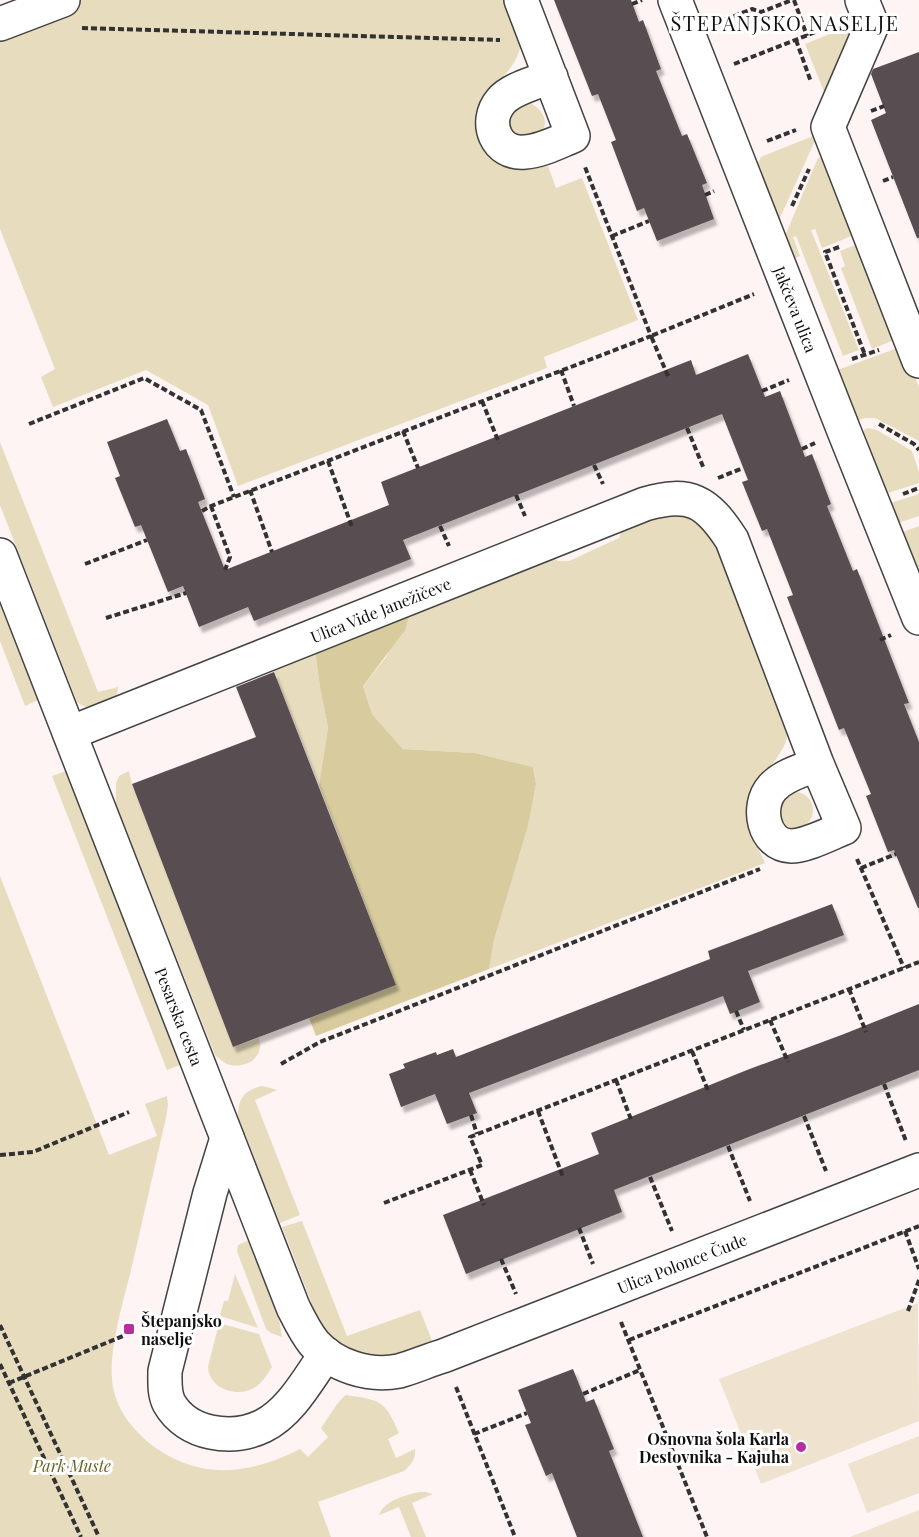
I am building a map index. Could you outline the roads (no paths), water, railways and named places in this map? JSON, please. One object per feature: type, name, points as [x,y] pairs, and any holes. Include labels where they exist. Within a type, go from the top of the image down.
[{"type":"street","points":[[521,0],[551,76],[573,136],[534,151],[513,152],[495,137],[493,119],[496,109],[502,99],[551,76]]},
{"type":"street","name":"Jakčeva ulica","points":[[675,0],[919,618]]},
{"type":"street","points":[[864,6],[872,25],[815,127],[870,234],[915,350]]},
{"type":"street","points":[[0,24],[67,14]]},
{"type":"street","name":"Ulica Vide Janežičeve","points":[[70,734],[645,504],[665,499],[685,499],[702,492],[708,509],[732,540],[817,764]]},
{"type":"street","name":"Pesarska cesta","points":[[0,555],[293,1307],[306,1333],[326,1354],[354,1369],[384,1372],[449,1371]]},
{"type":"street","points":[[817,764],[844,828],[804,843],[788,846],[782,844],[774,839],[765,824],[763,807],[766,797],[779,781],[817,764]]},
{"type":"street","points":[[227,1138],[210,1193],[165,1371],[168,1401],[189,1423],[208,1432],[228,1435],[247,1431],[263,1426],[278,1415],[295,1398],[326,1354]]},
{"type":"street","name":"Ulica Polonce Čude","points":[[449,1371],[603,1282],[913,1157]]},
{"type":"place","name":"Štepanjsko naselje","points":[[129,1329]]},
{"type":"place","name":"Osnovna šola Karla Destovnika - Kajuha","points":[[801,1447]]},
{"type":"district","name":"ŠTEPANJSKO NASELJE","points":[[785,22]]},
{"type":"park label","name":"Park Muste","points":[[72,1465]]}]
